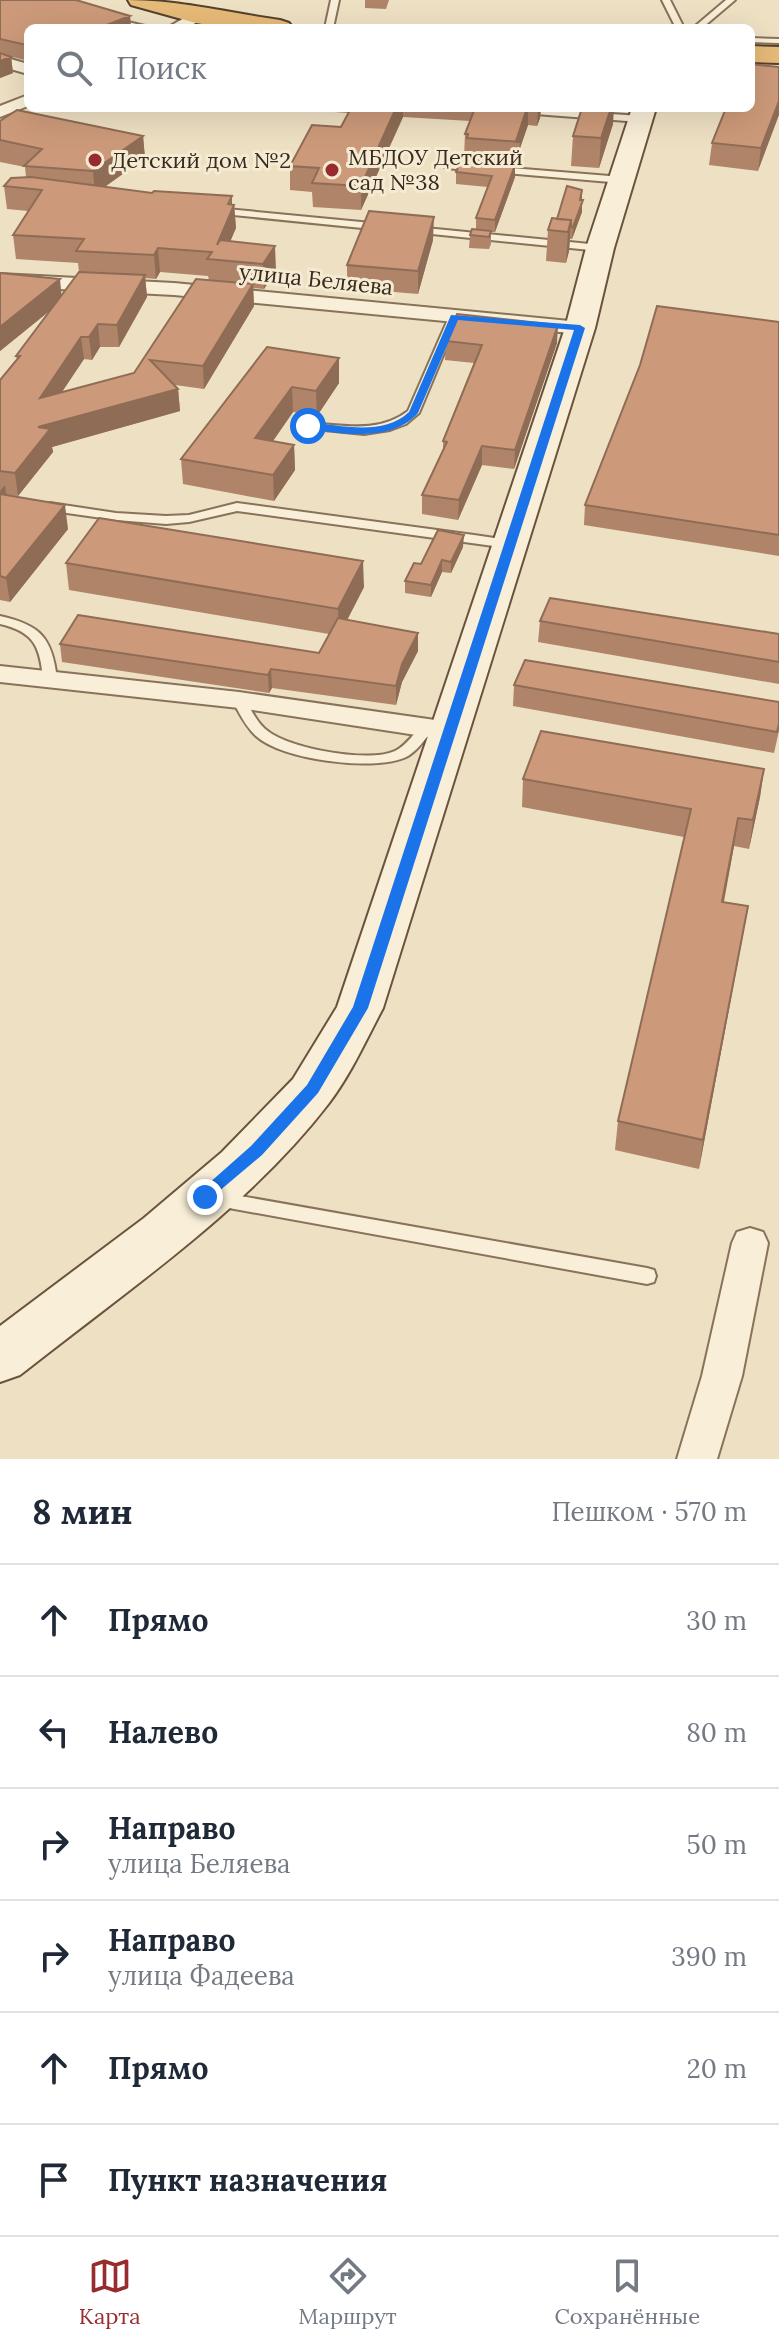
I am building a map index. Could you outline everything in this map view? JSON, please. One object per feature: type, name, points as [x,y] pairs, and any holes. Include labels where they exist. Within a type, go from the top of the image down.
[{"type":"highway","points":[[140,0],[183,24]]},
{"type":"highway","points":[[755,54],[779,55]]},
{"type":"main road","points":[[0,1358],[205,1197],[257,1150],[312,1089],[360,1008],[438,729],[508,544],[580,328],[600,248],[642,114]]},
{"type":"street","points":[[0,61],[24,68]]},
{"type":"street","points":[[0,112],[24,102]]},
{"type":"street","name":"улица Беляева","points":[[0,280],[174,289],[580,328]]},
{"type":"street","points":[[0,674],[239,700],[438,729]]},
{"type":"street","points":[[697,1459],[722,1376],[750,1243]]},
{"type":"lane","points":[[330,24],[335,0]]},
{"type":"lane","points":[[666,0],[678,24]]},
{"type":"lane","points":[[702,24],[731,0]]},
{"type":"lane","points":[[100,17],[127,24]]},
{"type":"lane","points":[[755,40],[779,41]]},
{"type":"lane","points":[[561,112],[642,114]]},
{"type":"lane","points":[[449,166],[622,180]]},
{"type":"lane","points":[[207,210],[600,248]]},
{"type":"lane","points":[[308,426],[374,431],[391,429],[403,423],[413,413],[454,317]]},
{"type":"lane","points":[[40,506],[146,521],[186,519],[221,508],[237,507],[365,527],[418,530],[508,544]]},
{"type":"lane","points":[[0,620],[35,633],[47,649],[50,679]]},
{"type":"lane","points":[[239,700],[259,733],[278,745],[316,755],[353,760],[401,754],[438,729]]},
{"type":"lane","points":[[205,1197],[647,1276]]},
{"type":"building","points":[[0,0],[76,0],[130,16],[109,24],[24,24],[24,44],[0,39]]},
{"type":"building","points":[[0,53],[11,57],[0,61]]},
{"type":"building","points":[[755,64],[779,67],[779,101],[761,148],[712,143],[724,112],[755,112]]},
{"type":"building","points":[[17,110],[143,136],[93,171],[24,166],[42,149],[0,140],[0,121]]},
{"type":"building","points":[[349,112],[394,112],[361,186],[312,183],[319,168],[290,166],[312,125],[341,127]]},
{"type":"building","points":[[473,112],[526,112],[516,141],[520,142],[467,138],[468,134],[465,134]]},
{"type":"building","points":[[581,112],[610,112],[601,138],[573,136]]},
{"type":"building","points":[[461,160],[515,165],[495,220],[476,218],[492,176],[456,172]]},
{"type":"building","points":[[31,177],[152,193],[232,196],[228,204],[234,205],[217,245],[220,240],[275,246],[263,264],[207,259],[212,252],[158,248],[154,255],[76,251],[84,239],[13,235],[42,190],[4,186],[11,178]]},
{"type":"building","points":[[567,186],[582,190],[580,200],[583,200],[573,227],[571,220],[557,219]]},
{"type":"building","points":[[369,211],[434,217],[418,271],[347,265]]},
{"type":"building","points":[[552,218],[571,220],[568,232],[548,230]]},
{"type":"building","points":[[472,229],[491,231],[489,237],[470,235]]},
{"type":"building","points":[[79,272],[145,275],[117,325],[98,324],[89,337],[81,337],[40,398],[134,373],[196,279],[253,284],[203,366],[150,360],[178,389],[38,427],[50,429],[15,473],[0,471],[0,380]]},
{"type":"building","points":[[0,273],[60,279],[0,327]]},
{"type":"building","points":[[657,306],[779,322],[779,535],[585,505],[640,365]]},
{"type":"building","points":[[457,314],[558,325],[515,450],[482,446],[459,500],[422,495],[447,442],[443,441],[482,345],[446,341]]},
{"type":"building","points":[[267,347],[339,358],[316,391],[292,387],[255,438],[294,445],[273,475],[181,459]]},
{"type":"building","points":[[0,494],[65,505],[6,578],[0,576]]},
{"type":"building","points":[[99,518],[363,561],[338,609],[66,563]]},
{"type":"building","points":[[438,530],[464,535],[451,562],[442,560],[431,585],[405,581],[414,563],[421,564]]},
{"type":"building","points":[[550,598],[779,634],[779,662],[540,621]]},
{"type":"building","points":[[78,615],[319,653],[338,618],[418,633],[402,664],[396,686],[271,669],[268,675],[60,644]]},
{"type":"building","points":[[525,660],[779,702],[777,732],[514,685]]},
{"type":"building","points":[[541,731],[764,769],[753,820],[738,818],[722,902],[748,906],[703,1140],[618,1121],[691,809],[523,779]]},
{"type":"place","name":"Детский дом №2","points":[[95,160]]},
{"type":"place","name":"МБДОУ Детский сад №38","points":[[332,170]]},
{"type":"route","points":[[205,1197],[257,1150],[312,1089],[360,1008],[580,328],[454,317],[413,413],[403,423],[391,429],[374,431],[308,426]]}]
